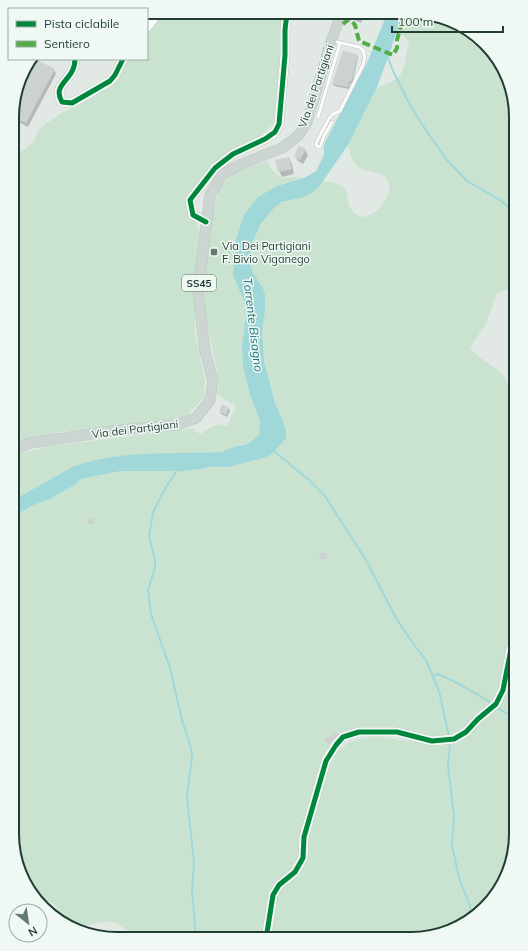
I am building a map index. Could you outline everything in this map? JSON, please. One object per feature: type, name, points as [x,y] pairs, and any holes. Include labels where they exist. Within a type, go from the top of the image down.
[{"type":"main road","points":[[206,222],[193,215],[190,200],[215,168],[233,154],[265,139],[275,132],[279,124],[285,55],[284,30],[286,19]]},
{"type":"main road","name":"Via dei Partigiani","points":[[19,447],[30,443],[112,431],[176,425],[196,418],[210,400],[213,381],[205,351],[198,292],[210,195],[222,175],[237,166],[282,148],[298,136],[306,122],[336,42],[341,19]]},
{"type":"main road","points":[[75,60],[75,66],[72,73],[59,89],[58,96],[62,102],[72,103],[110,81],[115,75],[122,60]]},
{"type":"main road","points":[[267,932],[273,896],[279,884],[295,872],[303,858],[304,837],[326,761],[340,741],[344,737],[358,732],[397,732],[432,741],[454,740],[466,732],[493,706],[503,690],[509,659]]},
{"type":"lane","points":[[318,117],[336,42],[361,49],[365,54],[363,65],[340,111],[330,117],[317,141],[316,144],[318,148],[320,147],[332,122]]},
{"type":"green space","points":[[159,19],[285,19],[273,124],[259,137],[221,158],[202,177],[186,199],[187,210],[195,221],[201,235],[195,296],[195,333],[205,381],[204,397],[187,415],[173,420],[61,432],[19,442],[19,153],[33,143],[39,129],[60,114],[93,97],[116,81],[128,60],[148,60],[148,31]]},
{"type":"green space","points":[[400,19],[430,21],[443,24],[454,29],[476,43],[485,52],[504,85],[508,104],[509,291],[505,290],[497,294],[485,326],[470,347],[477,355],[502,374],[509,386],[509,644],[499,688],[492,701],[475,715],[463,729],[453,735],[432,736],[398,728],[358,727],[341,733],[332,742],[322,759],[300,836],[298,857],[291,869],[276,882],[269,894],[263,932],[130,932],[116,923],[108,921],[83,926],[58,912],[56,906],[42,898],[29,877],[24,866],[21,853],[19,840],[19,514],[31,506],[50,499],[76,484],[81,479],[121,471],[229,467],[264,458],[283,421],[274,399],[265,366],[262,343],[264,294],[262,287],[251,267],[250,253],[252,242],[260,227],[275,207],[279,204],[298,199],[317,188],[324,181],[339,184],[346,190],[349,206],[354,213],[361,217],[380,208],[388,196],[389,185],[387,180],[381,175],[358,167],[351,157],[348,145],[377,87],[395,80],[402,71],[409,42],[404,36],[396,33]]},
{"type":"green space","points":[[267,161],[275,173],[279,176],[288,178],[304,178],[277,186],[233,275],[244,301],[246,315],[242,345],[243,367],[250,395],[260,421],[259,435],[248,444],[221,452],[121,456],[101,459],[72,467],[19,497],[19,453],[51,446],[192,428],[200,434],[217,424],[227,426],[236,406],[218,395],[219,382],[205,313],[204,277],[214,205],[220,186],[234,173]]},
{"type":"green space","points":[[509,669],[509,840],[507,853],[504,866],[489,894],[471,912],[443,927],[424,931],[270,932],[276,899],[281,889],[301,869],[308,858],[309,832],[323,784],[336,753],[349,742],[363,738],[382,737],[443,746],[453,744],[466,737],[497,707]]},
{"type":"water","name":"Torrente Bisagno","points":[[385,19],[400,19],[377,87],[348,145],[319,187],[310,194],[301,198],[282,202],[274,208],[261,224],[251,245],[250,261],[252,271],[263,288],[265,295],[265,311],[262,331],[264,361],[275,403],[286,431],[286,438],[273,453],[264,458],[229,467],[213,467],[184,471],[121,471],[81,479],[76,484],[50,499],[31,506],[19,514],[19,497],[72,467],[126,455],[221,452],[248,444],[259,435],[260,421],[250,395],[243,367],[242,345],[246,315],[244,301],[233,275],[236,239],[244,215],[258,197],[277,186],[304,178],[316,171],[324,155],[324,144],[367,63]]},
{"type":"building","points":[[343,50],[358,55],[351,82],[349,81],[348,87],[332,84]]},
{"type":"building","points":[[37,60],[55,69],[26,123],[19,120],[22,92],[29,74]]},
{"type":"building","points":[[299,146],[306,149],[300,160],[294,156]]},
{"type":"building","points":[[289,157],[292,169],[278,172],[275,160]]},
{"type":"building","points":[[222,404],[229,408],[226,415],[219,412]]},
{"type":"building","points":[[94,518],[94,524],[88,524],[88,519]]},
{"type":"building","points":[[326,552],[327,559],[320,559],[319,553]]},
{"type":"building","points":[[336,731],[339,736],[328,745],[324,740]]},
{"type":"waterway","points":[[387,55],[411,107],[447,160],[467,181],[500,200],[509,207]]},
{"type":"waterway","points":[[274,451],[309,480],[325,496],[367,562],[396,618],[426,660],[439,691],[449,737]]},
{"type":"waterway","points":[[178,469],[166,487],[153,512],[149,537],[155,559],[155,568],[148,590],[151,614],[170,668],[182,720],[191,748],[192,757],[187,797],[194,862],[192,890],[196,932]]},
{"type":"waterway","points":[[433,676],[438,674],[445,677],[493,704]]},
{"type":"waterway","points":[[496,707],[509,715]]},
{"type":"waterway","points":[[450,743],[448,766],[454,816],[452,845],[459,878],[470,906],[471,912]]},
{"type":"marked path","points":[[343,24],[348,20],[351,20],[355,25],[359,41],[393,55],[397,48],[397,40],[403,19]]},
{"type":"cycle path","points":[[206,222],[193,215],[190,200],[215,168],[233,154],[265,139],[275,132],[279,124],[285,55],[286,19]]},
{"type":"cycle path","points":[[75,60],[71,72],[59,90],[59,96],[62,102],[72,103],[110,81],[115,75],[122,60]]},
{"type":"cycle path","points":[[267,932],[273,895],[279,885],[295,872],[303,858],[304,837],[326,761],[343,737],[359,732],[397,732],[432,741],[454,739],[466,732],[478,719],[496,704],[503,690],[509,659]]},
{"type":"place","name":"Via Dei Partigiani F. Bivio Viganego","points":[[214,252]]}]
